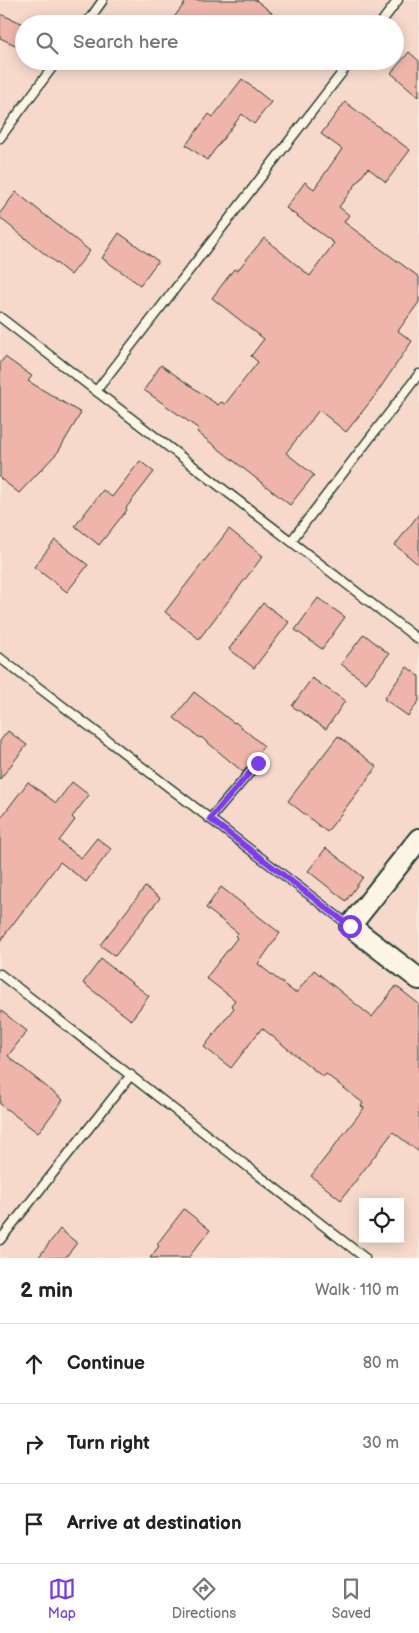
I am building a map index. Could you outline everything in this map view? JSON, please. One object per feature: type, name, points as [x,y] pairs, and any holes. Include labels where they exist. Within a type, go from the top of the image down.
[{"type":"street","points":[[419,839],[350,926],[419,979]]},
{"type":"lane","points":[[92,15],[103,0]]},
{"type":"lane","points":[[387,15],[398,0]]},
{"type":"lane","points":[[0,138],[50,70]]},
{"type":"lane","points":[[96,391],[344,70]]},
{"type":"lane","points":[[0,318],[419,640]]},
{"type":"lane","points":[[291,541],[419,374]]},
{"type":"lane","points":[[0,658],[350,926]]},
{"type":"lane","points":[[210,819],[258,763]]},
{"type":"lane","points":[[0,974],[365,1258]]},
{"type":"lane","points":[[0,1240],[131,1075]]},
{"type":"shaded area","points":[[0,0],[419,0],[419,1258],[0,1258]]},
{"type":"building","points":[[187,0],[256,0],[272,13],[271,15],[176,15]]},
{"type":"building","points":[[0,14],[15,20],[15,45],[0,38]]},
{"type":"building","points":[[409,52],[419,61],[419,97],[391,73],[394,70],[404,70],[404,58]]},
{"type":"building","points":[[242,79],[271,102],[254,124],[242,114],[207,160],[186,145],[209,114],[213,117]]},
{"type":"building","points":[[345,102],[410,150],[386,182],[368,168],[339,207],[349,215],[344,222],[419,277],[419,302],[398,331],[412,341],[374,397],[346,432],[319,410],[286,453],[314,475],[290,505],[197,432],[199,429],[144,390],[161,365],[218,405],[221,402],[225,404],[258,362],[251,356],[264,339],[212,298],[234,269],[237,271],[264,238],[310,276],[334,243],[286,208],[305,182],[314,189],[342,149],[321,134]]},
{"type":"building","points":[[16,192],[90,251],[71,275],[0,218],[0,213]]},
{"type":"building","points":[[119,233],[158,261],[140,285],[102,258]]},
{"type":"building","points":[[5,357],[32,376],[28,381],[81,413],[58,452],[19,493],[0,478],[0,363]]},
{"type":"building","points":[[140,461],[154,472],[99,545],[75,526],[103,490],[112,497]]},
{"type":"building","points":[[419,514],[419,565],[395,545]]},
{"type":"building","points":[[229,529],[263,556],[199,639],[165,612]]},
{"type":"building","points":[[55,540],[88,565],[67,592],[34,567]]},
{"type":"building","points":[[318,598],[345,617],[322,649],[295,630]]},
{"type":"building","points":[[263,603],[289,622],[254,668],[229,649]]},
{"type":"building","points":[[364,634],[389,654],[366,683],[341,664]]},
{"type":"building","points":[[407,667],[419,676],[419,701],[408,716],[384,699]]},
{"type":"building","points":[[312,678],[345,701],[326,729],[292,706]]},
{"type":"building","points":[[194,692],[264,746],[243,772],[201,737],[174,718]]},
{"type":"building","points":[[8,731],[27,745],[0,779],[0,741]]},
{"type":"building","points":[[338,736],[377,767],[327,832],[288,801]]},
{"type":"building","points":[[28,782],[56,803],[72,782],[89,795],[72,817],[75,820],[59,841],[81,858],[97,838],[111,849],[86,882],[60,862],[0,941],[0,819]]},
{"type":"building","points":[[326,848],[363,877],[346,901],[308,871]]},
{"type":"building","points":[[145,887],[160,898],[115,956],[100,945]]},
{"type":"building","points":[[221,887],[280,933],[258,964],[294,992],[297,992],[314,970],[372,1017],[396,986],[419,1004],[419,1152],[393,1132],[341,1200],[311,1176],[364,1108],[361,1106],[363,1103],[326,1074],[323,1077],[262,1028],[231,1068],[204,1047],[234,1008],[231,1005],[235,1000],[206,978],[237,938],[235,936],[238,933],[206,908]]},
{"type":"building","points":[[101,959],[149,996],[131,1020],[83,983]]},
{"type":"building","points":[[0,1010],[27,1031],[8,1056],[63,1100],[38,1133],[0,1104]]},
{"type":"building","points":[[184,1209],[210,1230],[188,1258],[150,1258],[159,1246],[157,1244]]},
{"type":"building","points":[[60,1229],[77,1243],[65,1258],[38,1258]]},
{"type":"route","points":[[258,763],[210,819],[350,926]]}]
